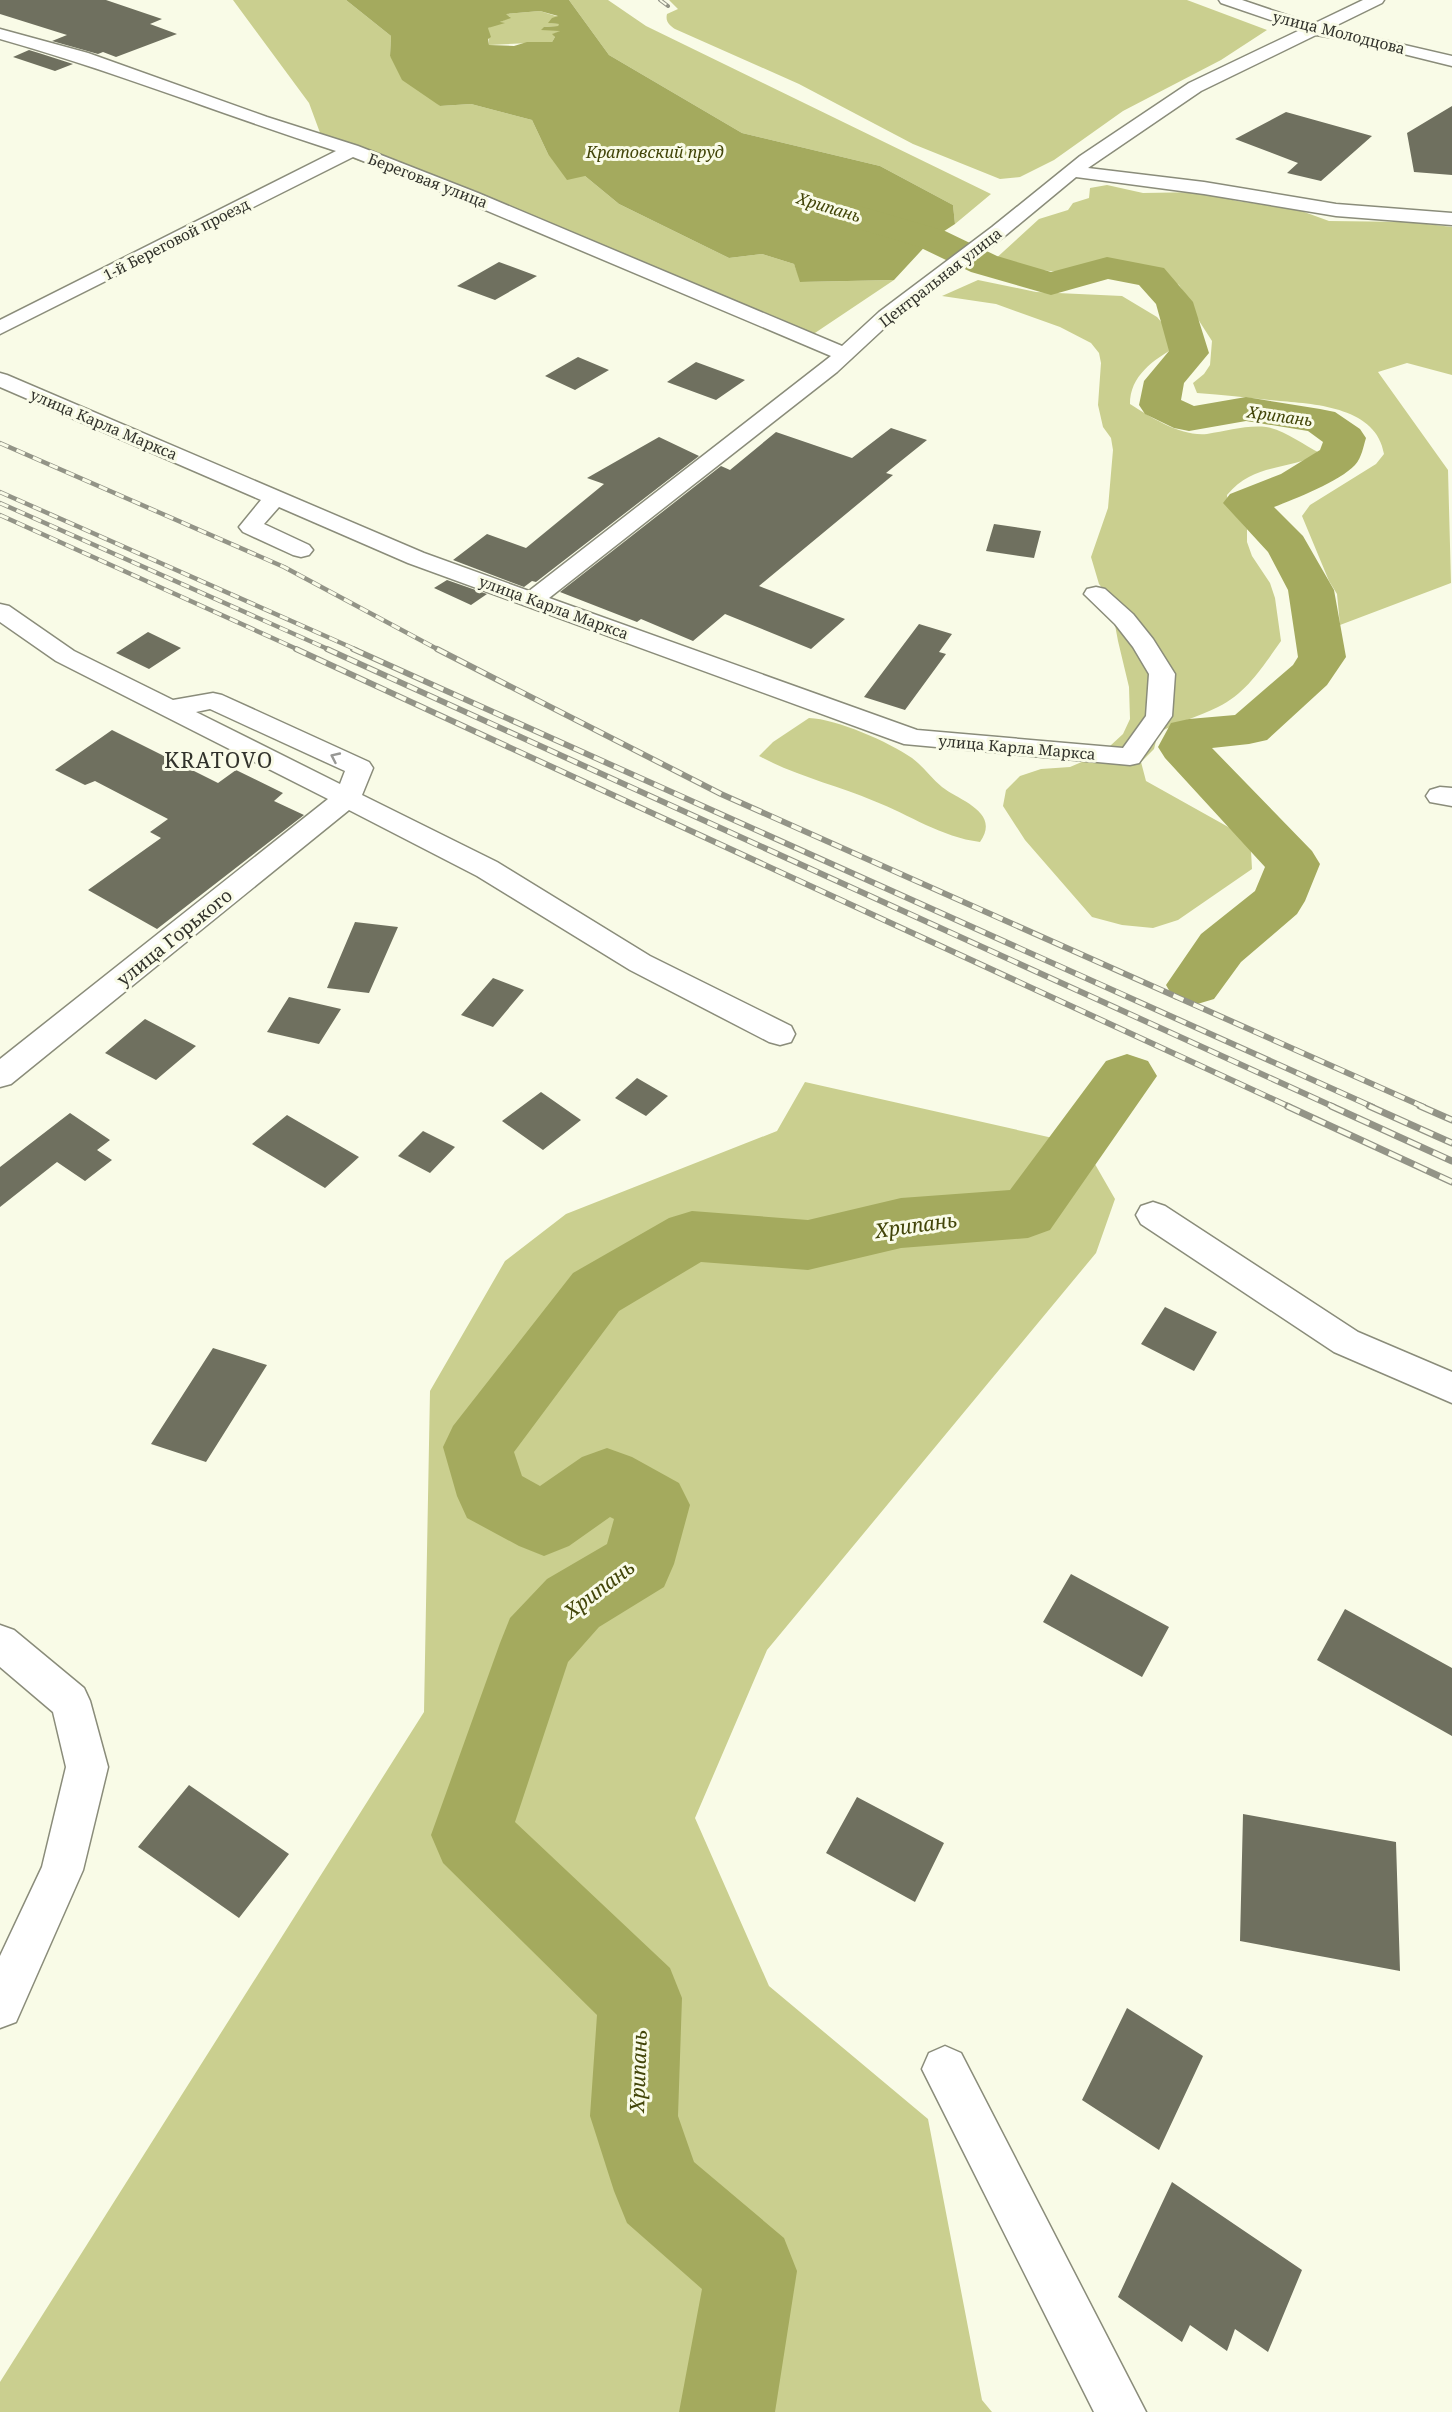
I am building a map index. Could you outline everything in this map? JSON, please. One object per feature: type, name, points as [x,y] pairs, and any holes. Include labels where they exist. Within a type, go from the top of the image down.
[{"type":"street","name":"улица Молодцова","points":[[1227,0],[1315,30],[1370,40],[1452,61]]},
{"type":"street","name":"Центральная улица","points":[[533,599],[846,355],[886,316],[999,231],[1072,171],[1195,87],[1376,0]]},
{"type":"street","name":"Береговая улица","points":[[0,34],[82,57],[209,103],[352,150],[471,196],[846,355]]},
{"type":"street","name":"1-й Береговой проезд","points":[[0,328],[352,150]]},
{"type":"street","points":[[1072,171],[1214,190],[1336,210],[1452,219]]},
{"type":"street","name":"улица Карла Маркса","points":[[0,379],[416,558],[913,738],[1130,757],[1159,716],[1162,674],[1144,644],[1124,619],[1096,594]]},
{"type":"street","points":[[276,498],[263,510],[251,527],[301,550]]},
{"type":"street","points":[[0,611],[65,656],[167,709],[213,702],[360,768],[348,797],[487,868],[640,963],[780,1034]]},
{"type":"street","name":"улица Горького","points":[[0,1076],[348,797]]},
{"type":"street","points":[[1153,1215],[1346,1342],[1452,1388]]},
{"type":"street","points":[[0,1644],[70,1701],[87,1767],[62,1870],[0,2006]]},
{"type":"street","points":[[945,2069],[1121,2412]]},
{"type":"shaded area","points":[[233,0],[346,0],[391,36],[390,56],[440,106],[471,104],[532,120],[548,154],[585,176],[619,204],[729,258],[762,254],[794,264],[801,282],[894,280],[800,343],[441,191],[326,149],[309,103]]},
{"type":"shaded area","points":[[569,0],[608,0],[646,26],[991,194],[955,224],[953,205],[880,166],[742,133],[609,55]]},
{"type":"shaded area","points":[[669,0],[1187,0],[1267,30],[1221,60],[1123,111],[1054,160],[1020,177],[1000,179],[913,144],[799,84],[675,29],[668,23],[667,14],[678,9]]},
{"type":"shaded area","points":[[540,11],[559,17],[549,23],[560,24],[558,26],[544,27],[562,31],[553,34],[555,37],[552,42],[489,45],[488,28],[510,17],[505,14]]},
{"type":"shaded area","points":[[1107,185],[1143,193],[1201,192],[1237,201],[1296,209],[1329,221],[1411,222],[1452,227],[1452,375],[1407,363],[1378,372],[1448,470],[1451,583],[1340,625],[1337,594],[1329,581],[1302,516],[1310,505],[1376,464],[1384,454],[1379,439],[1370,427],[1343,411],[1327,407],[1197,393],[1193,383],[1204,374],[1210,365],[1212,341],[1179,285],[1146,265],[1100,261],[1059,272],[992,262],[1039,219],[1068,210],[1073,203],[1089,198],[1090,188]]},
{"type":"shaded area","points":[[978,280],[1036,292],[1122,296],[1157,317],[1169,331],[1176,347],[1151,363],[1138,377],[1131,394],[1130,404],[1167,425],[1187,432],[1207,434],[1266,427],[1287,434],[1320,453],[1296,463],[1260,472],[1238,484],[1227,495],[1228,507],[1247,529],[1247,542],[1252,556],[1270,583],[1275,598],[1281,641],[1254,678],[1238,694],[1218,707],[1158,733],[1154,749],[1141,762],[1146,781],[1239,833],[1251,851],[1252,869],[1178,920],[1153,928],[1122,925],[1092,917],[1025,840],[1003,806],[1006,790],[1020,776],[1041,769],[1070,767],[1091,758],[1123,734],[1130,719],[1129,687],[1110,598],[1099,584],[1091,557],[1108,508],[1113,450],[1111,438],[1103,427],[1098,405],[1101,363],[1099,353],[1091,343],[1060,327],[996,304],[942,296]]},
{"type":"shaded area","points":[[809,718],[834,722],[862,732],[912,758],[942,787],[976,808],[982,815],[985,832],[980,842],[939,831],[874,801],[787,769],[759,756],[773,742]]},
{"type":"shaded area","points":[[805,1082],[1084,1145],[1115,1199],[1096,1253],[767,1650],[695,1818],[769,1986],[928,2119],[982,2400],[992,2412],[0,2412],[0,2382],[424,1712],[430,1391],[505,1261],[566,1214],[777,1131]]},
{"type":"water","name":"Кратовский пруд","points":[[346,0],[569,0],[609,55],[742,133],[880,166],[953,205],[955,224],[932,239],[894,280],[800,282],[794,264],[762,254],[729,258],[619,204],[585,176],[567,180],[548,154],[532,120],[471,104],[440,106],[402,80],[390,56],[391,36]],"holes":[[[540,11],[558,16],[552,18],[548,23],[559,24],[558,26],[544,27],[541,30],[560,31],[552,34],[555,37],[552,42],[527,42],[514,46],[489,45],[488,39],[491,37],[488,28],[505,23],[500,22],[511,18],[506,14]]]},
{"type":"building","points":[[0,0],[106,0],[162,19],[150,24],[177,34],[116,57],[103,52],[98,54],[52,41],[67,35],[0,14]]},
{"type":"building","points":[[29,50],[73,64],[55,71],[13,57]]},
{"type":"building","points":[[1452,106],[1452,175],[1414,172],[1407,133]]},
{"type":"building","points":[[1286,112],[1372,136],[1321,181],[1287,173],[1298,163],[1235,139]]},
{"type":"building","points":[[499,262],[537,276],[495,300],[457,286]]},
{"type":"building","points":[[578,357],[609,370],[575,390],[545,376]]},
{"type":"building","points":[[696,362],[745,380],[716,400],[667,382]]},
{"type":"building","points":[[891,428],[927,440],[886,473],[893,475],[759,586],[845,619],[811,649],[725,614],[693,641],[641,619],[637,622],[560,592],[721,466],[730,470],[776,432],[852,458]]},
{"type":"building","points":[[659,437],[699,456],[536,582],[532,581],[524,587],[453,560],[487,534],[526,548],[604,484],[587,478]]},
{"type":"building","points":[[994,524],[1041,531],[1034,558],[986,551]]},
{"type":"building","points":[[447,580],[487,594],[471,605],[434,588]]},
{"type":"building","points":[[919,624],[952,634],[939,652],[946,654],[905,710],[864,697]]},
{"type":"building","points":[[148,632],[181,648],[149,669],[116,653]]},
{"type":"building","points":[[112,730],[218,783],[236,770],[283,793],[274,801],[304,815],[157,929],[88,890],[161,838],[150,832],[168,819],[95,781],[85,785],[55,770]]},
{"type":"building","points":[[355,922],[398,927],[369,993],[327,988]]},
{"type":"building","points":[[493,978],[524,990],[493,1027],[461,1015]]},
{"type":"building","points":[[289,997],[341,1009],[319,1044],[267,1032]]},
{"type":"building","points":[[145,1019],[196,1046],[156,1080],[105,1053]]},
{"type":"building","points":[[637,1078],[668,1096],[646,1116],[615,1098]]},
{"type":"building","points":[[541,1092],[581,1120],[543,1150],[502,1121]]},
{"type":"building","points":[[70,1113],[110,1140],[97,1150],[112,1160],[85,1181],[57,1162],[0,1207],[0,1167]]},
{"type":"building","points":[[287,1115],[359,1157],[325,1188],[252,1144]]},
{"type":"building","points":[[423,1131],[455,1147],[430,1173],[398,1156]]},
{"type":"building","points":[[1165,1307],[1217,1332],[1194,1371],[1141,1344]]},
{"type":"building","points":[[213,1348],[267,1365],[206,1462],[151,1444]]},
{"type":"building","points":[[1071,1574],[1169,1627],[1142,1677],[1043,1622]]},
{"type":"building","points":[[1345,1609],[1452,1668],[1452,1736],[1317,1660]]},
{"type":"building","points":[[189,1785],[289,1854],[239,1918],[138,1847]]},
{"type":"building","points":[[857,1797],[944,1843],[915,1902],[826,1853]]},
{"type":"building","points":[[1243,1814],[1396,1842],[1400,1971],[1240,1941]]},
{"type":"building","points":[[1127,2008],[1203,2056],[1159,2150],[1082,2100]]},
{"type":"building","points":[[1172,2182],[1302,2270],[1268,2352],[1235,2329],[1227,2351],[1190,2325],[1182,2342],[1118,2297]]},
{"type":"waterway","name":"Хрипань","points":[[849,214],[932,239],[984,264],[1051,284],[1107,268],[1151,276],[1174,302],[1189,353],[1164,381],[1160,405],[1189,419],[1246,409],[1320,421],[1345,438],[1339,457],[1296,483],[1245,503],[1287,546],[1311,590],[1322,657],[1310,675],[1249,729],[1189,734],[1183,747],[1293,864],[1278,901],[1221,948],[1194,985]]},
{"type":"waterway","name":"Хрипань","points":[[727,2412],[751,2271],[659,2191],[634,2116],[640,1998],[471,1835],[537,1643],[573,1603],[638,1564],[654,1505],[607,1479],[544,1524],[492,1496],[478,1447],[596,1292],[692,1236],[808,1245],[901,1223],[1028,1213],[1127,1076]]},
{"type":"railway","points":[[660,0],[668,6]]},
{"type":"railway","points":[[0,443],[284,567],[439,650]]},
{"type":"railway","points":[[0,492],[357,650]]},
{"type":"railway","points":[[0,503],[330,650]]},
{"type":"railway","points":[[0,515],[299,650]]},
{"type":"railway","points":[[296,649],[1290,1107]]},
{"type":"railway","points":[[327,649],[1334,1107]]},
{"type":"railway","points":[[353,649],[1373,1107]]},
{"type":"railway","points":[[437,649],[721,794],[1424,1107]]},
{"type":"railway","points":[[1287,1106],[1452,1182]]},
{"type":"railway","points":[[1331,1106],[1452,1161]]},
{"type":"railway","points":[[1369,1106],[1452,1143]]},
{"type":"railway","points":[[1420,1106],[1452,1120]]},
{"type":"district","name":"KRATOVO","points":[[219,760]]}]
